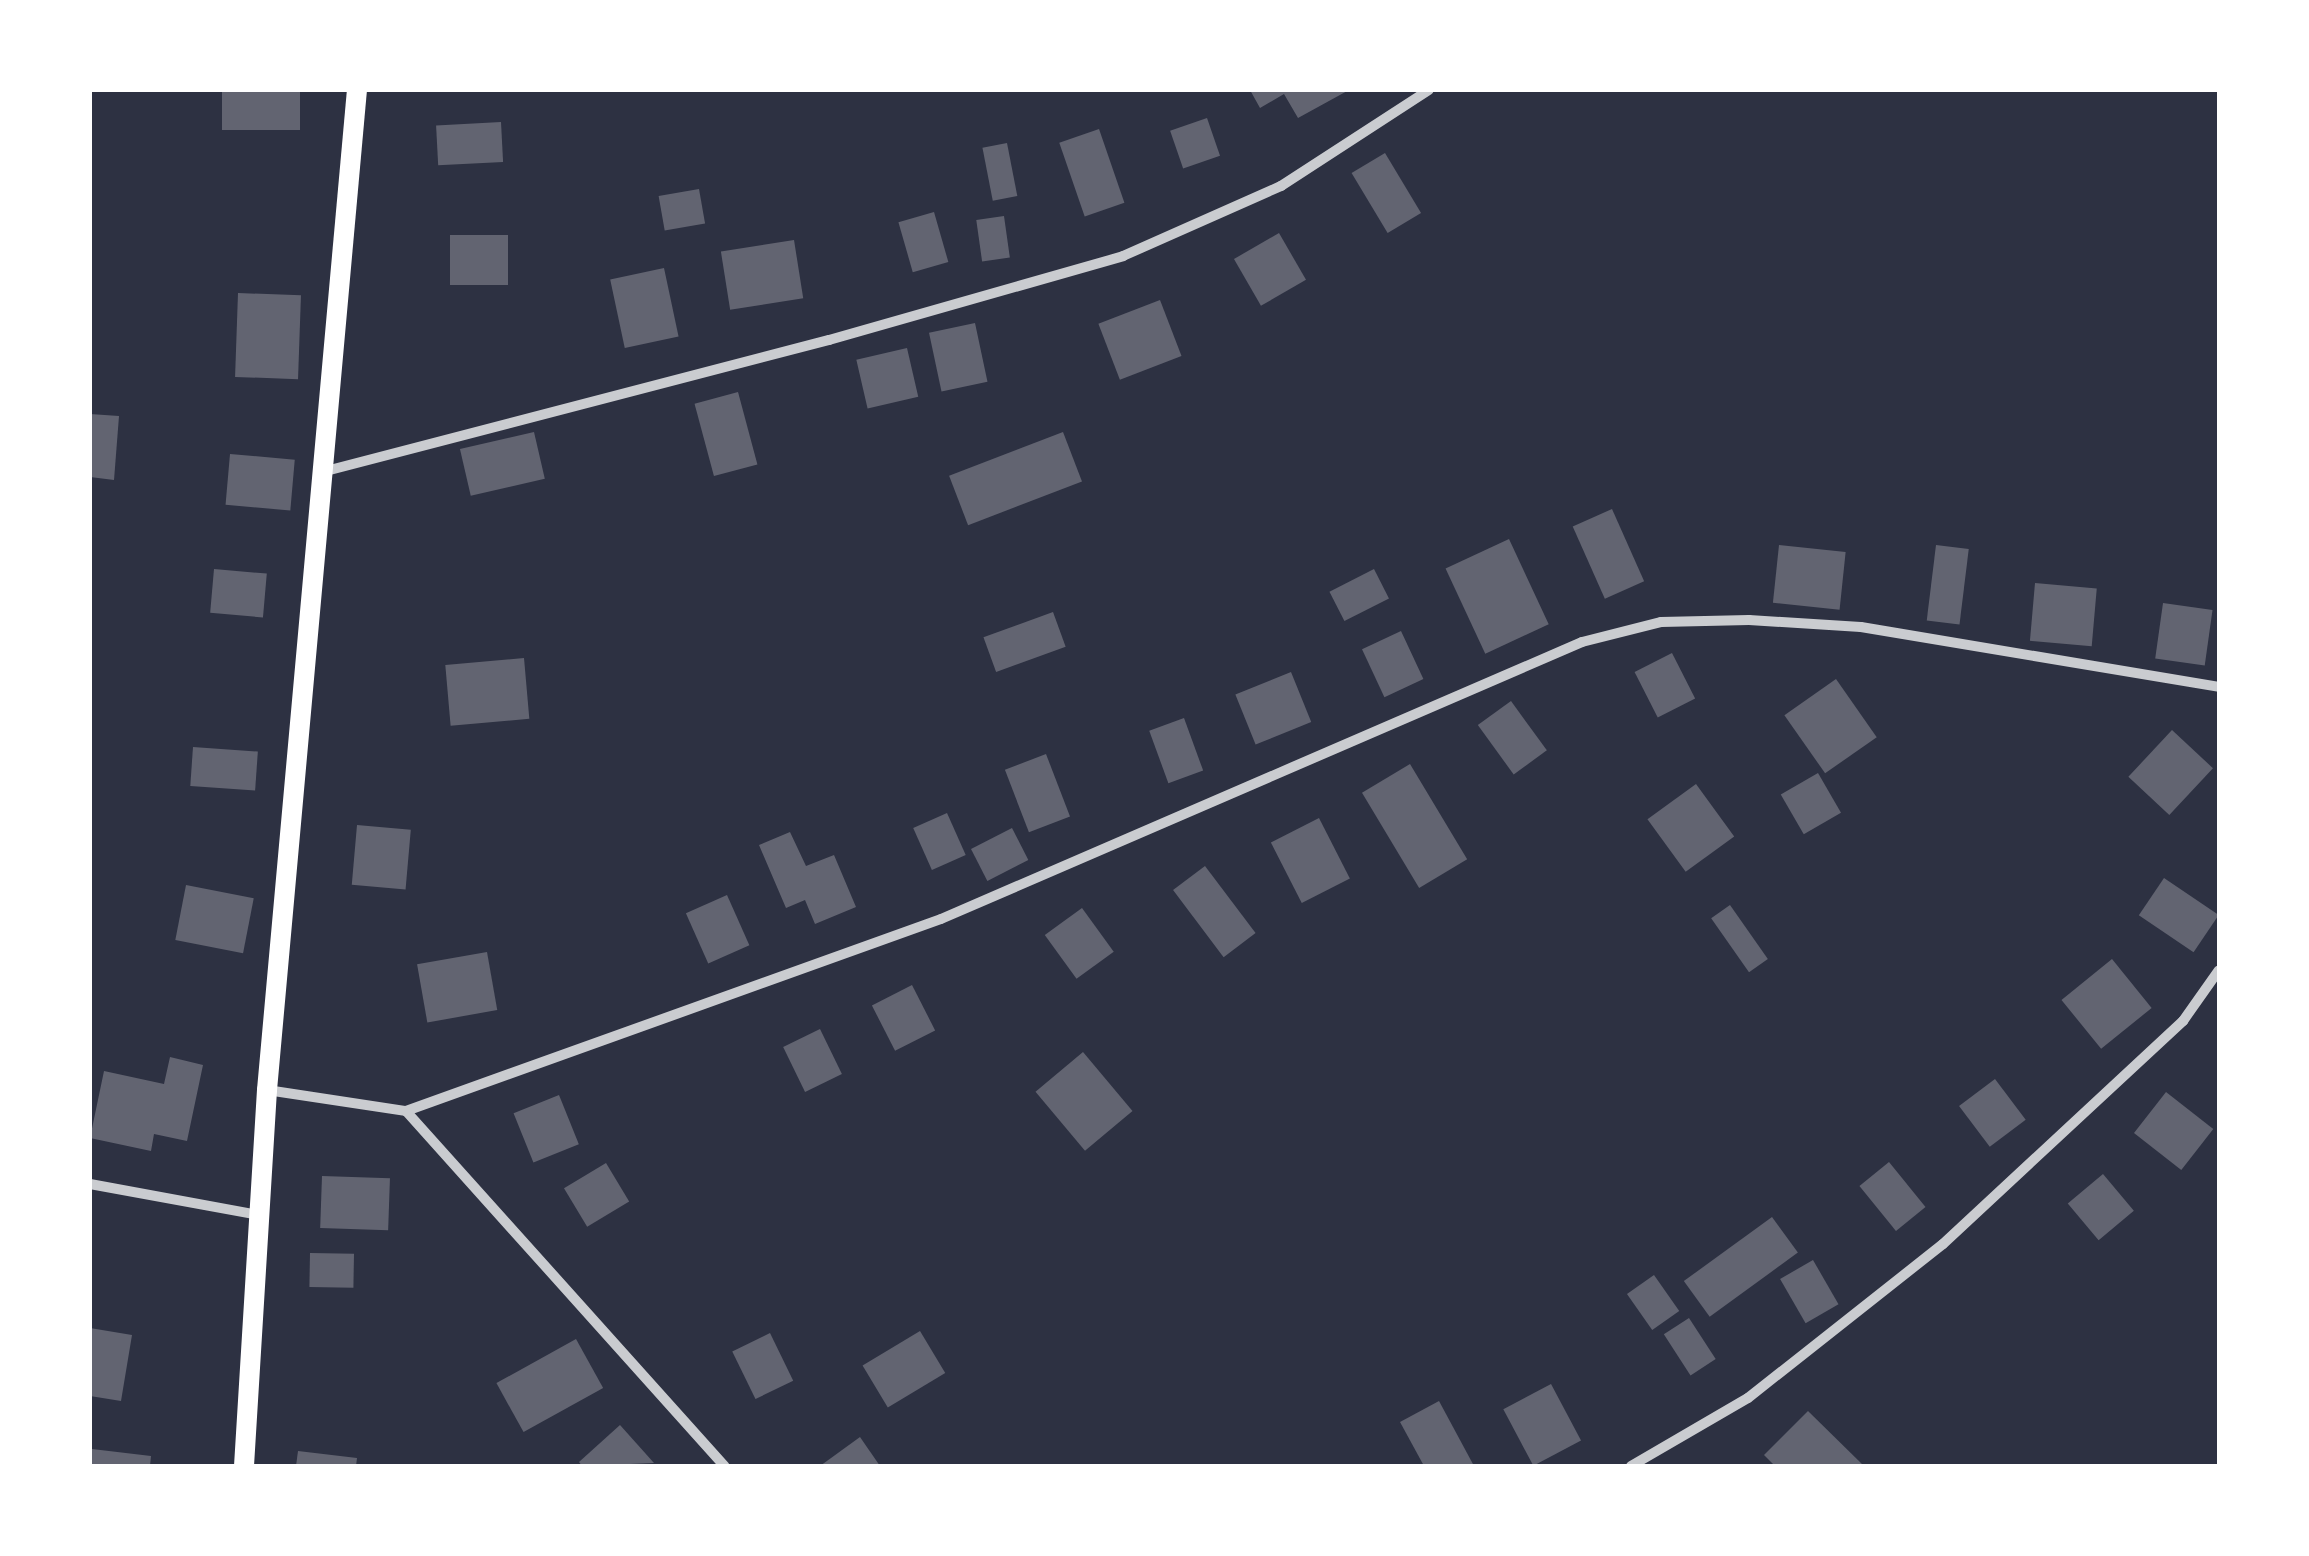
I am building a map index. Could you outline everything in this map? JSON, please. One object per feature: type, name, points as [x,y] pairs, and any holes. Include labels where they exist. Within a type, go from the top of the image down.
[{"type":"main road","points":[[244,1466],[267,1090],[326,471],[357,90]]},
{"type":"street","points":[[326,471],[830,340],[1124,256],[1281,186],[1428,90]]},
{"type":"street","points":[[267,1090],[406,1111],[941,920],[1582,642],[1662,622],[1749,620],[1862,627],[2219,688]]},
{"type":"street","points":[[1631,1466],[1748,1398],[1943,1244],[2182,1021],[2219,970]]},
{"type":"street","points":[[406,1111],[724,1466]]},
{"type":"street","points":[[90,1184],[258,1215]]},
{"type":"building","points":[[222,90],[300,90],[300,130],[222,130]]},
{"type":"building","points":[[1250,90],[1349,90],[1298,118],[1284,94],[1260,108]]},
{"type":"building","points":[[1207,118],[1220,156],[1183,169],[1170,131]]},
{"type":"building","points":[[501,122],[503,162],[438,165],[436,125]]},
{"type":"building","points":[[1099,129],[1124,203],[1085,216],[1059,143]]},
{"type":"building","points":[[1007,143],[1017,196],[993,201],[982,148]]},
{"type":"building","points":[[1385,153],[1421,213],[1388,233],[1352,173]]},
{"type":"building","points":[[699,189],[705,223],[665,231],[659,196]]},
{"type":"building","points":[[934,212],[948,262],[913,272],[898,222]]},
{"type":"building","points":[[1004,216],[1010,258],[982,261],[976,220]]},
{"type":"building","points":[[1279,233],[1306,280],[1261,306],[1234,259]]},
{"type":"building","points":[[450,235],[508,235],[508,285],[450,285]]},
{"type":"building","points":[[794,240],[803,298],[730,310],[721,252]]},
{"type":"building","points":[[664,268],[679,336],[625,348],[610,279]]},
{"type":"building","points":[[238,293],[301,295],[298,379],[235,377]]},
{"type":"building","points":[[1160,300],[1182,356],[1120,380],[1098,324]]},
{"type":"building","points":[[975,323],[987,382],[942,391],[929,333]]},
{"type":"building","points":[[907,348],[918,397],[868,408],[856,360]]},
{"type":"building","points":[[738,392],[757,464],[714,476],[695,404]]},
{"type":"building","points":[[90,414],[119,416],[114,480],[90,477]]},
{"type":"building","points":[[534,432],[545,479],[471,496],[460,449]]},
{"type":"building","points":[[1063,432],[1082,481],[968,525],[949,476]]},
{"type":"building","points":[[230,454],[295,460],[290,510],[226,505]]},
{"type":"building","points":[[1612,509],[1644,581],[1605,599],[1573,526]]},
{"type":"building","points":[[1509,539],[1549,624],[1485,654],[1446,569]]},
{"type":"building","points":[[1779,545],[1846,552],[1840,610],[1773,603]]},
{"type":"building","points":[[1936,545],[1969,549],[1959,624],[1927,620]]},
{"type":"building","points":[[214,569],[267,574],[263,617],[210,613]]},
{"type":"building","points":[[1374,569],[1389,598],[1344,621],[1329,592]]},
{"type":"building","points":[[2035,583],[2097,588],[2092,646],[2030,641]]},
{"type":"building","points":[[2163,603],[2213,610],[2205,665],[2155,658]]},
{"type":"building","points":[[1053,612],[1066,647],[996,672],[983,637]]},
{"type":"building","points":[[1401,631],[1423,679],[1384,697],[1362,649]]},
{"type":"building","points":[[1672,653],[1695,698],[1658,718],[1635,672]]},
{"type":"building","points":[[524,658],[529,719],[451,726],[445,665]]},
{"type":"building","points":[[1291,672],[1311,722],[1256,745],[1235,694]]},
{"type":"building","points":[[1836,679],[1877,737],[1825,773],[1784,715]]},
{"type":"building","points":[[1511,701],[1547,750],[1514,774],[1478,725]]},
{"type":"building","points":[[1184,718],[1203,771],[1168,783],[1149,731]]},
{"type":"building","points":[[2172,730],[2213,768],[2169,815],[2128,777]]},
{"type":"building","points":[[193,747],[258,752],[255,790],[190,786]]},
{"type":"building","points":[[1046,754],[1070,817],[1029,832],[1005,770]]},
{"type":"building","points":[[1410,764],[1467,859],[1419,888],[1362,793]]},
{"type":"building","points":[[1818,773],[1841,813],[1804,834],[1781,794]]},
{"type":"building","points":[[1696,784],[1734,837],[1686,872],[1647,819]]},
{"type":"building","points":[[947,813],[966,855],[932,870],[913,828]]},
{"type":"building","points":[[1319,818],[1350,879],[1302,903],[1271,843]]},
{"type":"building","points":[[357,825],[411,830],[406,889],[352,885]]},
{"type":"building","points":[[1012,828],[1028,860],[987,881],[971,849]]},
{"type":"building","points":[[790,832],[806,866],[834,855],[856,907],[815,924],[805,900],[786,908],[759,845]]},
{"type":"building","points":[[1205,866],[1256,933],[1224,957],[1173,890]]},
{"type":"building","points":[[2164,878],[2219,915],[2194,952],[2139,915]]},
{"type":"building","points":[[186,885],[254,898],[243,953],[175,940]]},
{"type":"building","points":[[727,895],[749,945],[708,964],[686,913]]},
{"type":"building","points":[[1730,905],[1768,959],[1749,972],[1711,918]]},
{"type":"building","points":[[1082,908],[1114,952],[1077,979],[1045,935]]},
{"type":"building","points":[[487,952],[497,1010],[427,1022],[417,964]]},
{"type":"building","points":[[2112,959],[2152,1008],[2101,1049],[2061,1000]]},
{"type":"building","points":[[912,985],[935,1030],[895,1051],[872,1005]]},
{"type":"building","points":[[820,1029],[842,1074],[805,1092],[783,1047]]},
{"type":"building","points":[[1083,1052],[1132,1111],[1085,1151],[1036,1092]]},
{"type":"building","points":[[170,1057],[203,1065],[187,1141],[154,1134],[151,1151],[90,1138],[104,1071],[164,1084]]},
{"type":"building","points":[[1995,1079],[2026,1120],[1990,1147],[1959,1106]]},
{"type":"building","points":[[2166,1092],[2213,1129],[2181,1170],[2134,1133]]},
{"type":"building","points":[[559,1095],[579,1144],[533,1162],[514,1113]]},
{"type":"building","points":[[1889,1162],[1926,1207],[1896,1231],[1859,1186]]},
{"type":"building","points":[[606,1163],[629,1202],[587,1227],[564,1188]]},
{"type":"building","points":[[2103,1174],[2134,1211],[2099,1240],[2068,1204]]},
{"type":"building","points":[[322,1176],[390,1178],[388,1230],[320,1228]]},
{"type":"building","points":[[1772,1217],[1798,1253],[1710,1317],[1684,1281]]},
{"type":"building","points":[[310,1253],[354,1254],[353,1288],[309,1287]]},
{"type":"building","points":[[1813,1260],[1838,1304],[1806,1323],[1780,1279]]},
{"type":"building","points":[[1654,1275],[1679,1311],[1652,1330],[1627,1294]]},
{"type":"building","points":[[1689,1318],[1716,1359],[1691,1375],[1664,1334]]},
{"type":"building","points":[[90,1328],[132,1335],[121,1401],[90,1396]]},
{"type":"building","points":[[920,1331],[945,1373],[888,1408],[863,1366]]},
{"type":"building","points":[[770,1333],[793,1381],[755,1399],[732,1351]]},
{"type":"building","points":[[576,1339],[603,1388],[524,1432],[496,1383]]},
{"type":"building","points":[[1551,1384],[1581,1441],[1533,1466],[1503,1409]]},
{"type":"building","points":[[1439,1401],[1474,1466],[1424,1466],[1400,1422]]},
{"type":"building","points":[[1808,1411],[1864,1466],[1775,1466],[1764,1455]]},
{"type":"building","points":[[620,1425],[654,1463],[582,1466],[579,1462]]},
{"type":"building","points":[[860,1437],[880,1466],[820,1466]]},
{"type":"building","points":[[92,1449],[151,1456],[150,1466],[90,1466]]},
{"type":"building","points":[[298,1451],[357,1458],[356,1466],[296,1466]]}]
